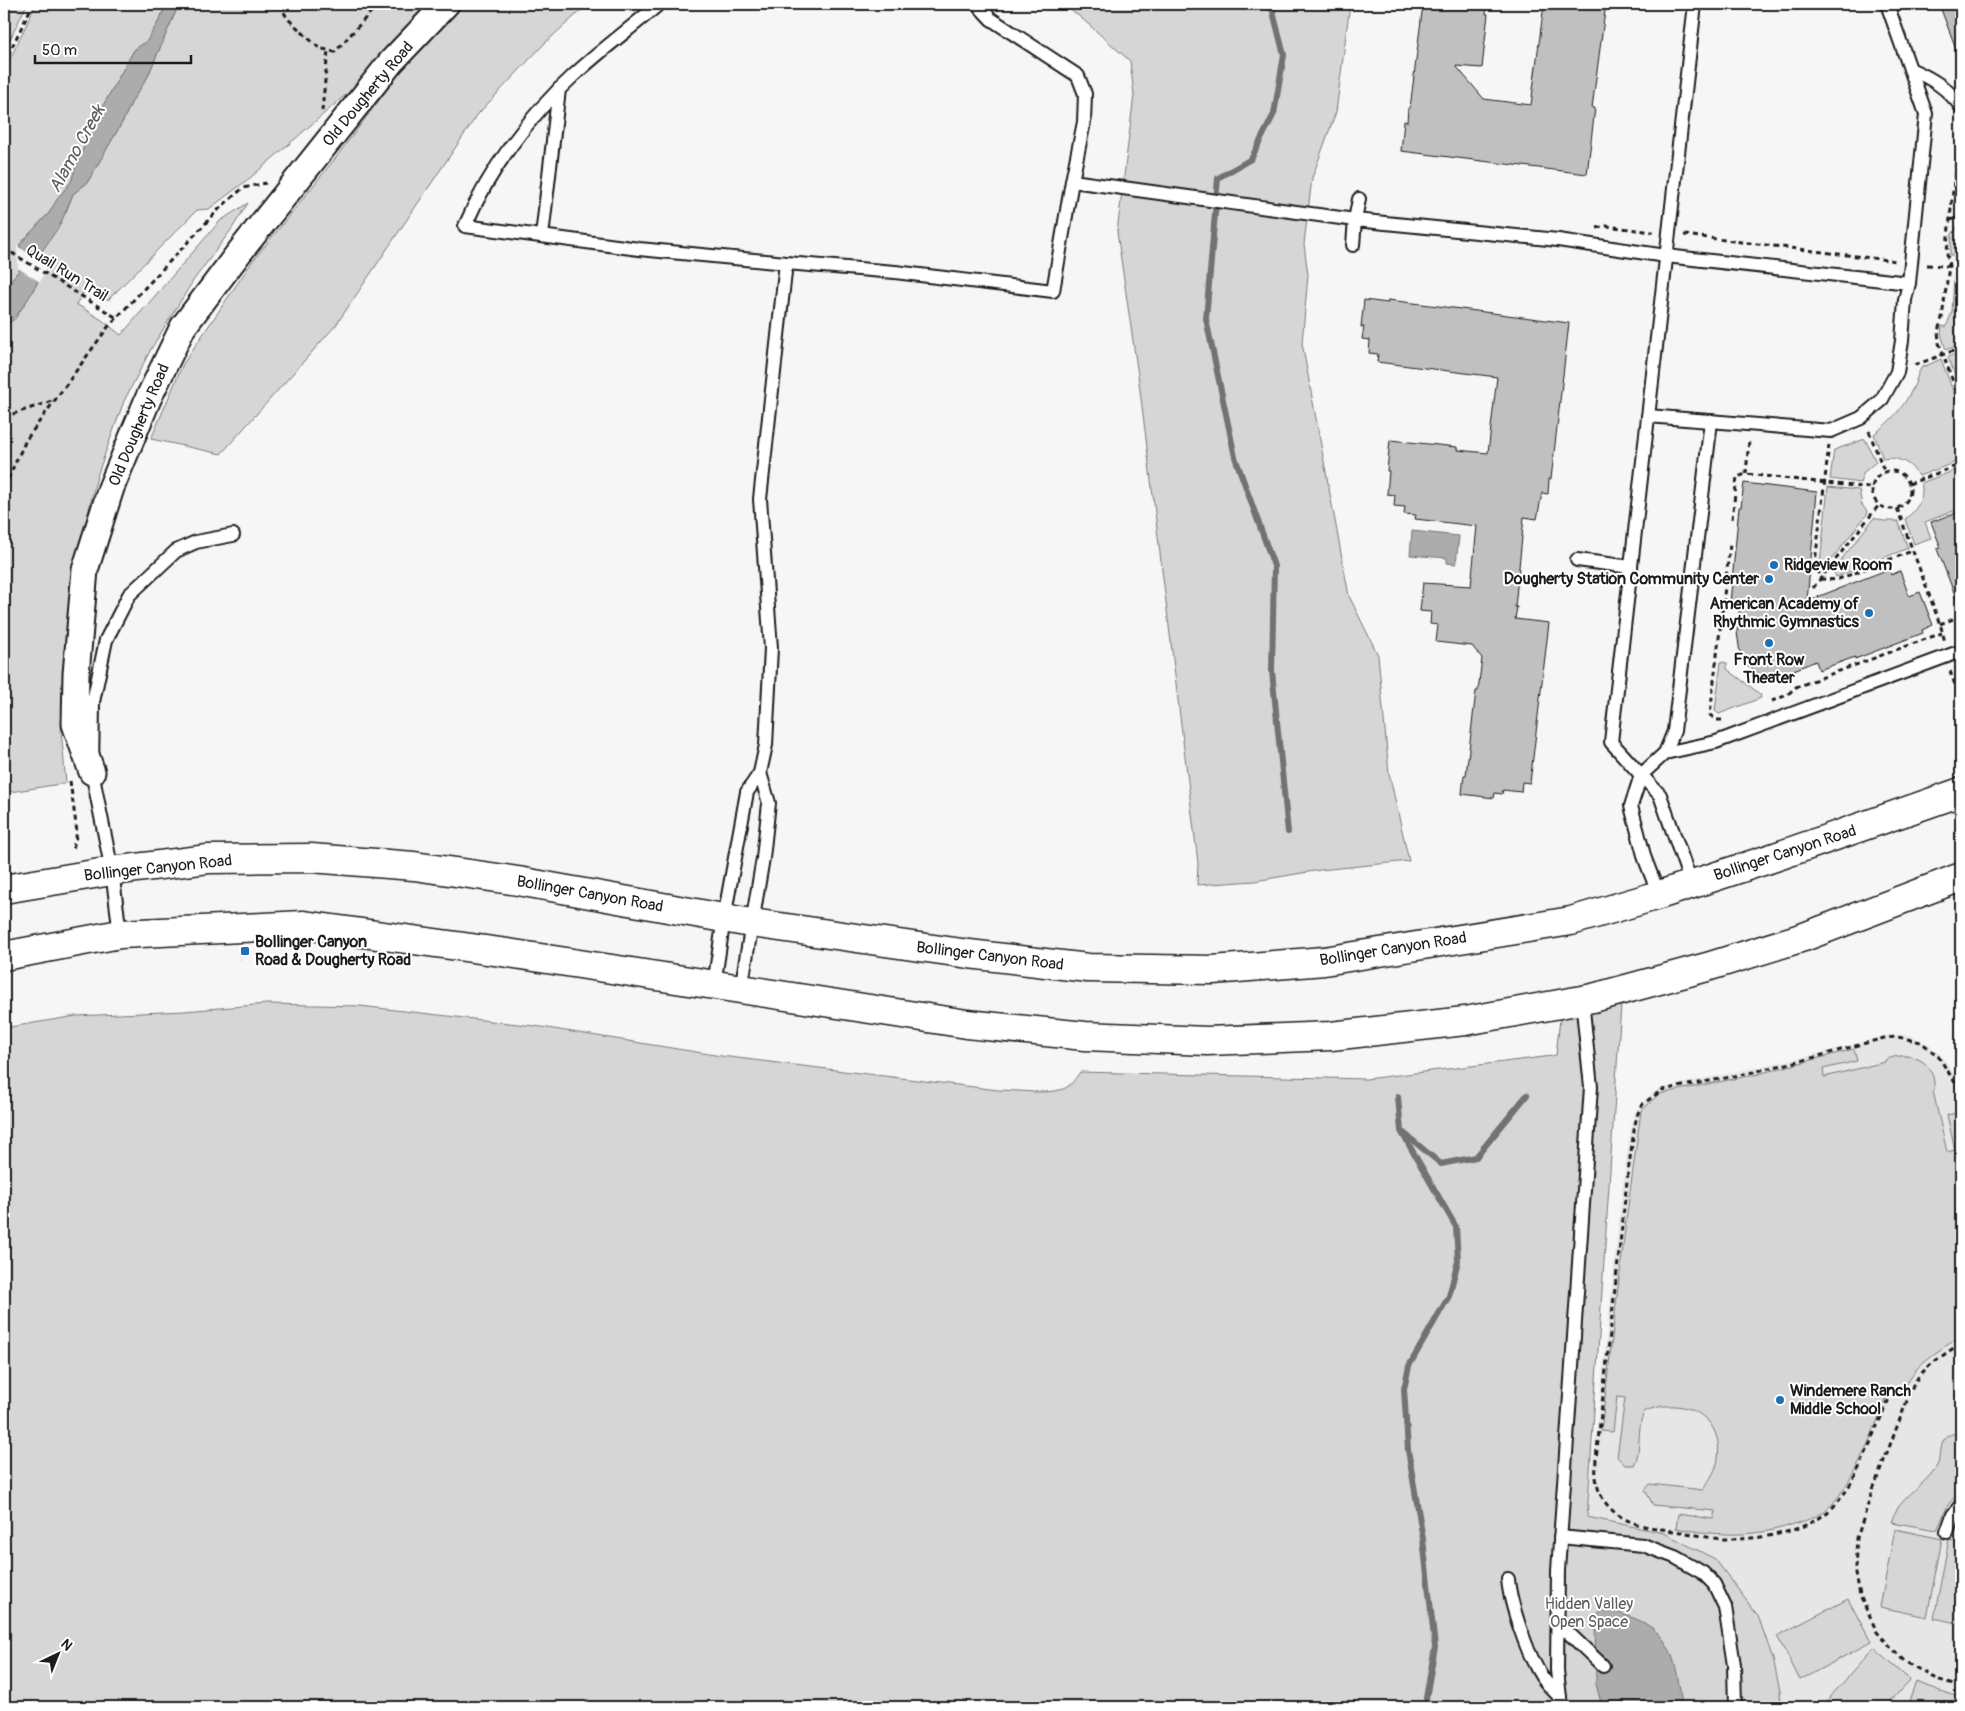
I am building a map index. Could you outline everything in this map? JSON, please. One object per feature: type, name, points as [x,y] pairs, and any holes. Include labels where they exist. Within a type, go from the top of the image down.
[{"type":"main road","name":"Bollinger Canyon Road","points":[[4,889],[112,871],[208,859],[311,858],[414,866],[518,881],[752,923],[969,954],[1088,968],[1213,970],[1324,961],[1571,921],[1658,895],[1961,792]]},
{"type":"main road","points":[[4,956],[120,934],[304,925],[508,953],[966,1024],[1086,1036],[1207,1041],[1331,1036],[1465,1021],[1582,1000],[1707,968],[1795,939],[1961,877]]},
{"type":"street","name":"Old Dougherty Road","points":[[92,772],[75,724],[76,674],[85,570],[111,488],[148,400],[183,327],[290,187],[391,62],[446,4]]},
{"type":"lane","points":[[659,4],[575,74],[535,116],[505,155],[476,200],[465,226],[639,249],[786,264],[895,272],[1053,291],[1084,122],[1085,94],[1078,76],[991,19],[977,4]]},
{"type":"lane","points":[[1690,884],[1660,795],[1611,742],[1695,4]]},
{"type":"lane","points":[[1648,416],[1831,431],[1864,416],[1881,401],[1897,369],[1902,341],[1926,114],[1887,4]]},
{"type":"lane","points":[[1910,69],[1928,76],[1945,89],[1961,107]]},
{"type":"lane","points":[[542,236],[559,89]]},
{"type":"lane","points":[[1072,180],[1355,220],[1558,240],[1666,256],[1909,283]]},
{"type":"lane","points":[[1353,245],[1359,199]]},
{"type":"lane","points":[[714,985],[747,792],[760,773],[766,745],[770,648],[760,498],[786,264]]},
{"type":"lane","points":[[1658,895],[1645,859],[1631,806],[1641,775],[1665,752],[1674,731],[1711,421]]},
{"type":"lane","points":[[92,772],[93,702],[106,640],[129,595],[176,551],[196,542],[232,535]]},
{"type":"lane","points":[[1577,560],[1631,567]]},
{"type":"lane","points":[[1665,752],[1716,742],[1961,651]]},
{"type":"lane","name":"Old Dougherty Road","points":[[92,772],[112,871],[120,934]]},
{"type":"lane","points":[[741,989],[763,858],[769,803],[760,773]]},
{"type":"lane","points":[[1560,1702],[1557,1670],[1557,1622],[1560,1538],[1591,1087],[1582,1000]]},
{"type":"lane","points":[[1946,1532],[1953,1515],[1961,1505]]},
{"type":"lane","points":[[1560,1538],[1643,1545],[1675,1557],[1703,1573],[1714,1584],[1725,1607],[1734,1664],[1735,1707]]},
{"type":"lane","points":[[1508,1579],[1509,1593],[1533,1662],[1560,1702]]},
{"type":"lane","points":[[1557,1622],[1603,1666]]},
{"type":"path","points":[[4,63],[33,4]]},
{"type":"path","points":[[280,4],[287,18],[318,48],[335,52],[378,4]]},
{"type":"path","points":[[321,117],[328,50]]},
{"type":"path","points":[[1960,145],[1961,154]]},
{"type":"path","points":[[1960,145],[1947,254],[1950,266],[1942,318],[1938,331],[1938,344],[1961,404]]},
{"type":"path","points":[[4,487],[26,440],[108,327],[220,208],[243,188],[262,183],[281,182],[290,187]]},
{"type":"path","points":[[1951,220],[1961,216]]},
{"type":"path","name":"Quail Run Trail","points":[[4,248],[117,318]]},
{"type":"path","points":[[1897,369],[1918,364],[1961,348]]},
{"type":"path","points":[[4,416],[55,400]]},
{"type":"path","points":[[1864,416],[1884,471]]},
{"type":"path","points":[[1746,474],[1751,425]]},
{"type":"path","points":[[1821,579],[1816,563],[1831,431]]},
{"type":"path","points":[[1909,484],[1961,464]]},
{"type":"path","points":[[1892,470],[1899,472],[1909,484],[1908,498],[1897,508],[1884,508],[1874,500],[1871,488],[1873,481],[1884,471],[1892,470]]},
{"type":"path","points":[[1732,520],[1737,477],[1746,474],[1871,488]]},
{"type":"path","points":[[1813,588],[1879,505]]},
{"type":"path","points":[[1897,508],[1945,642]]},
{"type":"path","points":[[1728,719],[1717,720],[1710,715],[1730,544]]},
{"type":"path","points":[[1821,579],[1836,580],[1912,551]]},
{"type":"path","points":[[1940,624],[1961,616]]},
{"type":"path","points":[[1770,702],[1787,695],[1796,686],[1942,633]]},
{"type":"path","points":[[1949,670],[1961,701]]},
{"type":"path","points":[[1910,1393],[1897,1390],[1891,1395],[1864,1456],[1849,1484],[1832,1508],[1803,1525],[1784,1531],[1760,1536],[1722,1538],[1641,1526],[1623,1518],[1611,1509],[1595,1481],[1628,1172],[1635,1124],[1638,1113],[1644,1104],[1662,1090],[1736,1076],[1884,1038],[1898,1037],[1921,1042],[1938,1056],[1961,1092]]},
{"type":"path","points":[[1961,1343],[1921,1372],[1910,1393],[1872,1492],[1857,1538],[1855,1567],[1860,1596],[1877,1632],[1904,1661],[1936,1679],[1961,1686]]},
{"type":"shaded area","points":[[166,4],[179,4],[147,78],[132,101],[123,121],[87,183],[73,194],[60,225],[40,254],[46,261],[24,306],[4,326],[4,289],[20,269],[20,244],[49,213],[59,196],[71,182],[77,163],[99,113],[134,50],[147,41],[160,19]]},
{"type":"shaded area","points":[[1412,531],[1459,536],[1456,564],[1447,563],[1447,558],[1410,555]]},
{"type":"shaded area","name":"Windemere Ranch Middle School","points":[[1889,1035],[1911,1036],[1930,1045],[1945,1060],[1961,1085],[1961,1707],[1781,1707],[1780,1691],[1773,1659],[1758,1616],[1587,1517],[1629,1139],[1635,1112],[1658,1089],[1821,1053]]},
{"type":"shaded area","points":[[1602,1609],[1624,1614],[1641,1621],[1664,1640],[1676,1668],[1682,1707],[1602,1707],[1596,1684],[1595,1617]]},
{"type":"green space","points":[[4,4],[27,4],[4,52]]},
{"type":"green space","points":[[36,4],[166,4],[160,19],[147,41],[134,50],[99,113],[77,163],[71,182],[49,213],[20,244],[20,269],[4,289],[4,72]]},
{"type":"green space","points":[[179,4],[430,4],[357,85],[250,178],[209,209],[197,210],[108,300],[86,289],[76,304],[102,320],[121,335],[220,221],[248,203],[231,230],[193,281],[151,349],[124,401],[97,476],[77,559],[61,730],[66,783],[4,793],[4,326],[15,319],[37,284],[40,254],[66,212],[73,194],[87,183],[123,121],[132,101],[147,78]]},
{"type":"green space","points":[[466,4],[588,4],[545,43],[478,114],[336,325],[221,454],[151,439],[183,364],[252,262],[334,160],[417,50]]},
{"type":"green space","points":[[1061,4],[1350,4],[1336,112],[1312,178],[1304,244],[1308,275],[1302,343],[1349,596],[1378,655],[1389,773],[1409,861],[1320,870],[1255,881],[1197,885],[1198,863],[1139,382],[1117,232],[1134,95],[1130,61],[1079,16]]},
{"type":"green space","points":[[1961,222],[1961,264],[1954,263],[1954,255],[1950,255],[1952,234]]},
{"type":"green space","points":[[1957,271],[1961,271],[1961,344],[1946,350],[1941,334],[1942,326],[1946,327],[1952,312],[1954,276]]},
{"type":"green space","points":[[1961,352],[1961,391],[1948,357]]},
{"type":"green space","points":[[1941,359],[1961,412],[1961,460],[1919,476],[1904,461],[1889,458],[1883,459],[1874,434],[1891,420],[1905,403],[1921,368]]},
{"type":"green space","points":[[1865,439],[1876,462],[1864,472],[1860,483],[1830,479],[1834,450]]},
{"type":"green space","points":[[1961,468],[1961,508],[1925,522],[1931,538],[1914,544],[1905,519],[1913,512],[1921,499],[1921,483]]},
{"type":"green space","points":[[1828,487],[1859,490],[1862,505],[1868,513],[1827,565],[1820,564]]},
{"type":"green space","points":[[1874,518],[1884,521],[1898,521],[1908,548],[1836,577],[1833,570]]},
{"type":"green space","points":[[1721,662],[1727,663],[1727,669],[1760,694],[1761,698],[1719,714],[1715,711]]},
{"type":"green space","name":"Hidden Valley Open Space","points":[[1622,990],[1587,1517],[1664,1533],[1715,1559],[1758,1616],[1773,1659],[1780,1691],[1781,1707],[4,1707],[4,1028],[76,1016],[184,1011],[267,1004],[360,1006],[535,1026],[721,1056],[998,1090],[1040,1092],[1066,1088],[1080,1072],[1366,1079],[1552,1056],[1556,1055],[1562,1001]]},
{"type":"green space","name":"Windemere Ranch Middle School","points":[[1854,1049],[1857,1061],[1823,1069],[1824,1077],[1885,1062],[1885,1060],[1894,1057],[1912,1057],[1926,1065],[1934,1080],[1933,1091],[1947,1152],[1955,1150],[1947,1115],[1961,1112],[1961,1336],[1922,1364],[1910,1378],[1906,1387],[1897,1387],[1889,1394],[1856,1468],[1835,1501],[1821,1513],[1810,1519],[1782,1528],[1752,1533],[1722,1534],[1676,1528],[1678,1514],[1713,1519],[1715,1511],[1653,1505],[1645,1490],[1650,1484],[1703,1490],[1714,1471],[1718,1458],[1718,1443],[1714,1430],[1696,1412],[1684,1407],[1657,1407],[1644,1412],[1640,1426],[1638,1454],[1634,1465],[1625,1465],[1617,1457],[1625,1398],[1617,1397],[1613,1432],[1601,1431],[1641,1111],[1659,1094],[1758,1074]]},
{"type":"green space","points":[[1961,1432],[1961,1489],[1948,1505],[1937,1530],[1891,1522],[1899,1506],[1935,1469],[1940,1457],[1943,1441],[1946,1437]]},
{"type":"green space","points":[[1895,1529],[1942,1539],[1927,1617],[1880,1607]]},
{"type":"green space","points":[[1949,1539],[1961,1542],[1961,1624],[1934,1618]]},
{"type":"green space","points":[[1848,1599],[1871,1642],[1800,1680],[1777,1636]]},
{"type":"green space","points":[[1874,1648],[1910,1680],[1885,1707],[1821,1707]]},
{"type":"green space","points":[[1916,1682],[1961,1698],[1958,1707],[1907,1707]]},
{"type":"pier","points":[[17,246],[47,265],[40,282],[18,268]]},
{"type":"building","points":[[1423,4],[1487,4],[1486,14],[1488,14],[1482,68],[1456,66],[1484,99],[1531,105],[1544,4],[1606,4],[1592,108],[1595,108],[1587,174],[1401,151],[1404,121],[1407,122],[1408,108],[1410,108]]},
{"type":"building","points":[[1939,4],[1961,4],[1961,59],[1960,59]]},
{"type":"building","points":[[1364,300],[1388,303],[1388,300],[1569,323],[1548,494],[1542,493],[1537,519],[1524,517],[1515,619],[1549,623],[1530,783],[1522,782],[1521,792],[1503,790],[1502,794],[1495,793],[1494,798],[1462,794],[1482,658],[1472,646],[1436,642],[1438,625],[1430,624],[1431,612],[1420,611],[1423,583],[1471,586],[1477,526],[1415,519],[1416,515],[1404,514],[1405,507],[1394,506],[1395,495],[1387,494],[1390,440],[1457,447],[1457,450],[1488,453],[1497,377],[1377,362],[1378,354],[1369,353],[1370,340],[1362,339],[1364,327],[1361,327]]},
{"type":"building","name":"Dougherty Station Community Center","points":[[1744,483],[1817,492],[1807,601],[1889,569],[1891,575],[1900,571],[1909,596],[1920,592],[1933,625],[1922,630],[1923,633],[1855,659],[1855,657],[1819,670],[1816,661],[1784,674],[1761,676],[1741,660],[1737,632],[1740,604],[1730,603],[1739,507],[1741,507]]},
{"type":"building","points":[[1961,511],[1960,608],[1937,549],[1941,548],[1931,522]]},
{"type":"waterway","points":[[1271,4],[1284,55],[1274,114],[1251,159],[1218,178],[1206,319],[1235,457],[1274,566],[1272,671],[1288,832]]},
{"type":"waterway","points":[[1404,1133],[1441,1164],[1476,1157],[1527,1095]]},
{"type":"waterway","points":[[1398,1097],[1401,1131],[1456,1227],[1458,1261],[1449,1296],[1409,1366],[1404,1389],[1408,1450],[1423,1539],[1435,1647],[1426,1698],[1428,1707]]},
{"type":"place","name":"Ridgeview Room","points":[[1774,565]]},
{"type":"place","name":"Dougherty Station Community Center","points":[[1769,579]]},
{"type":"place","name":"American Academy of Rhythmic Gymnastics","points":[[1869,613]]},
{"type":"place","name":"Front Row Theater","points":[[1769,643]]},
{"type":"place","name":"Bollinger Canyon Road & Dougherty Road","points":[[245,951]]},
{"type":"place","name":"Windemere Ranch Middle School","points":[[1780,1400]]},
{"type":"water label","name":"Alamo Creek","points":[[77,149]]}]
